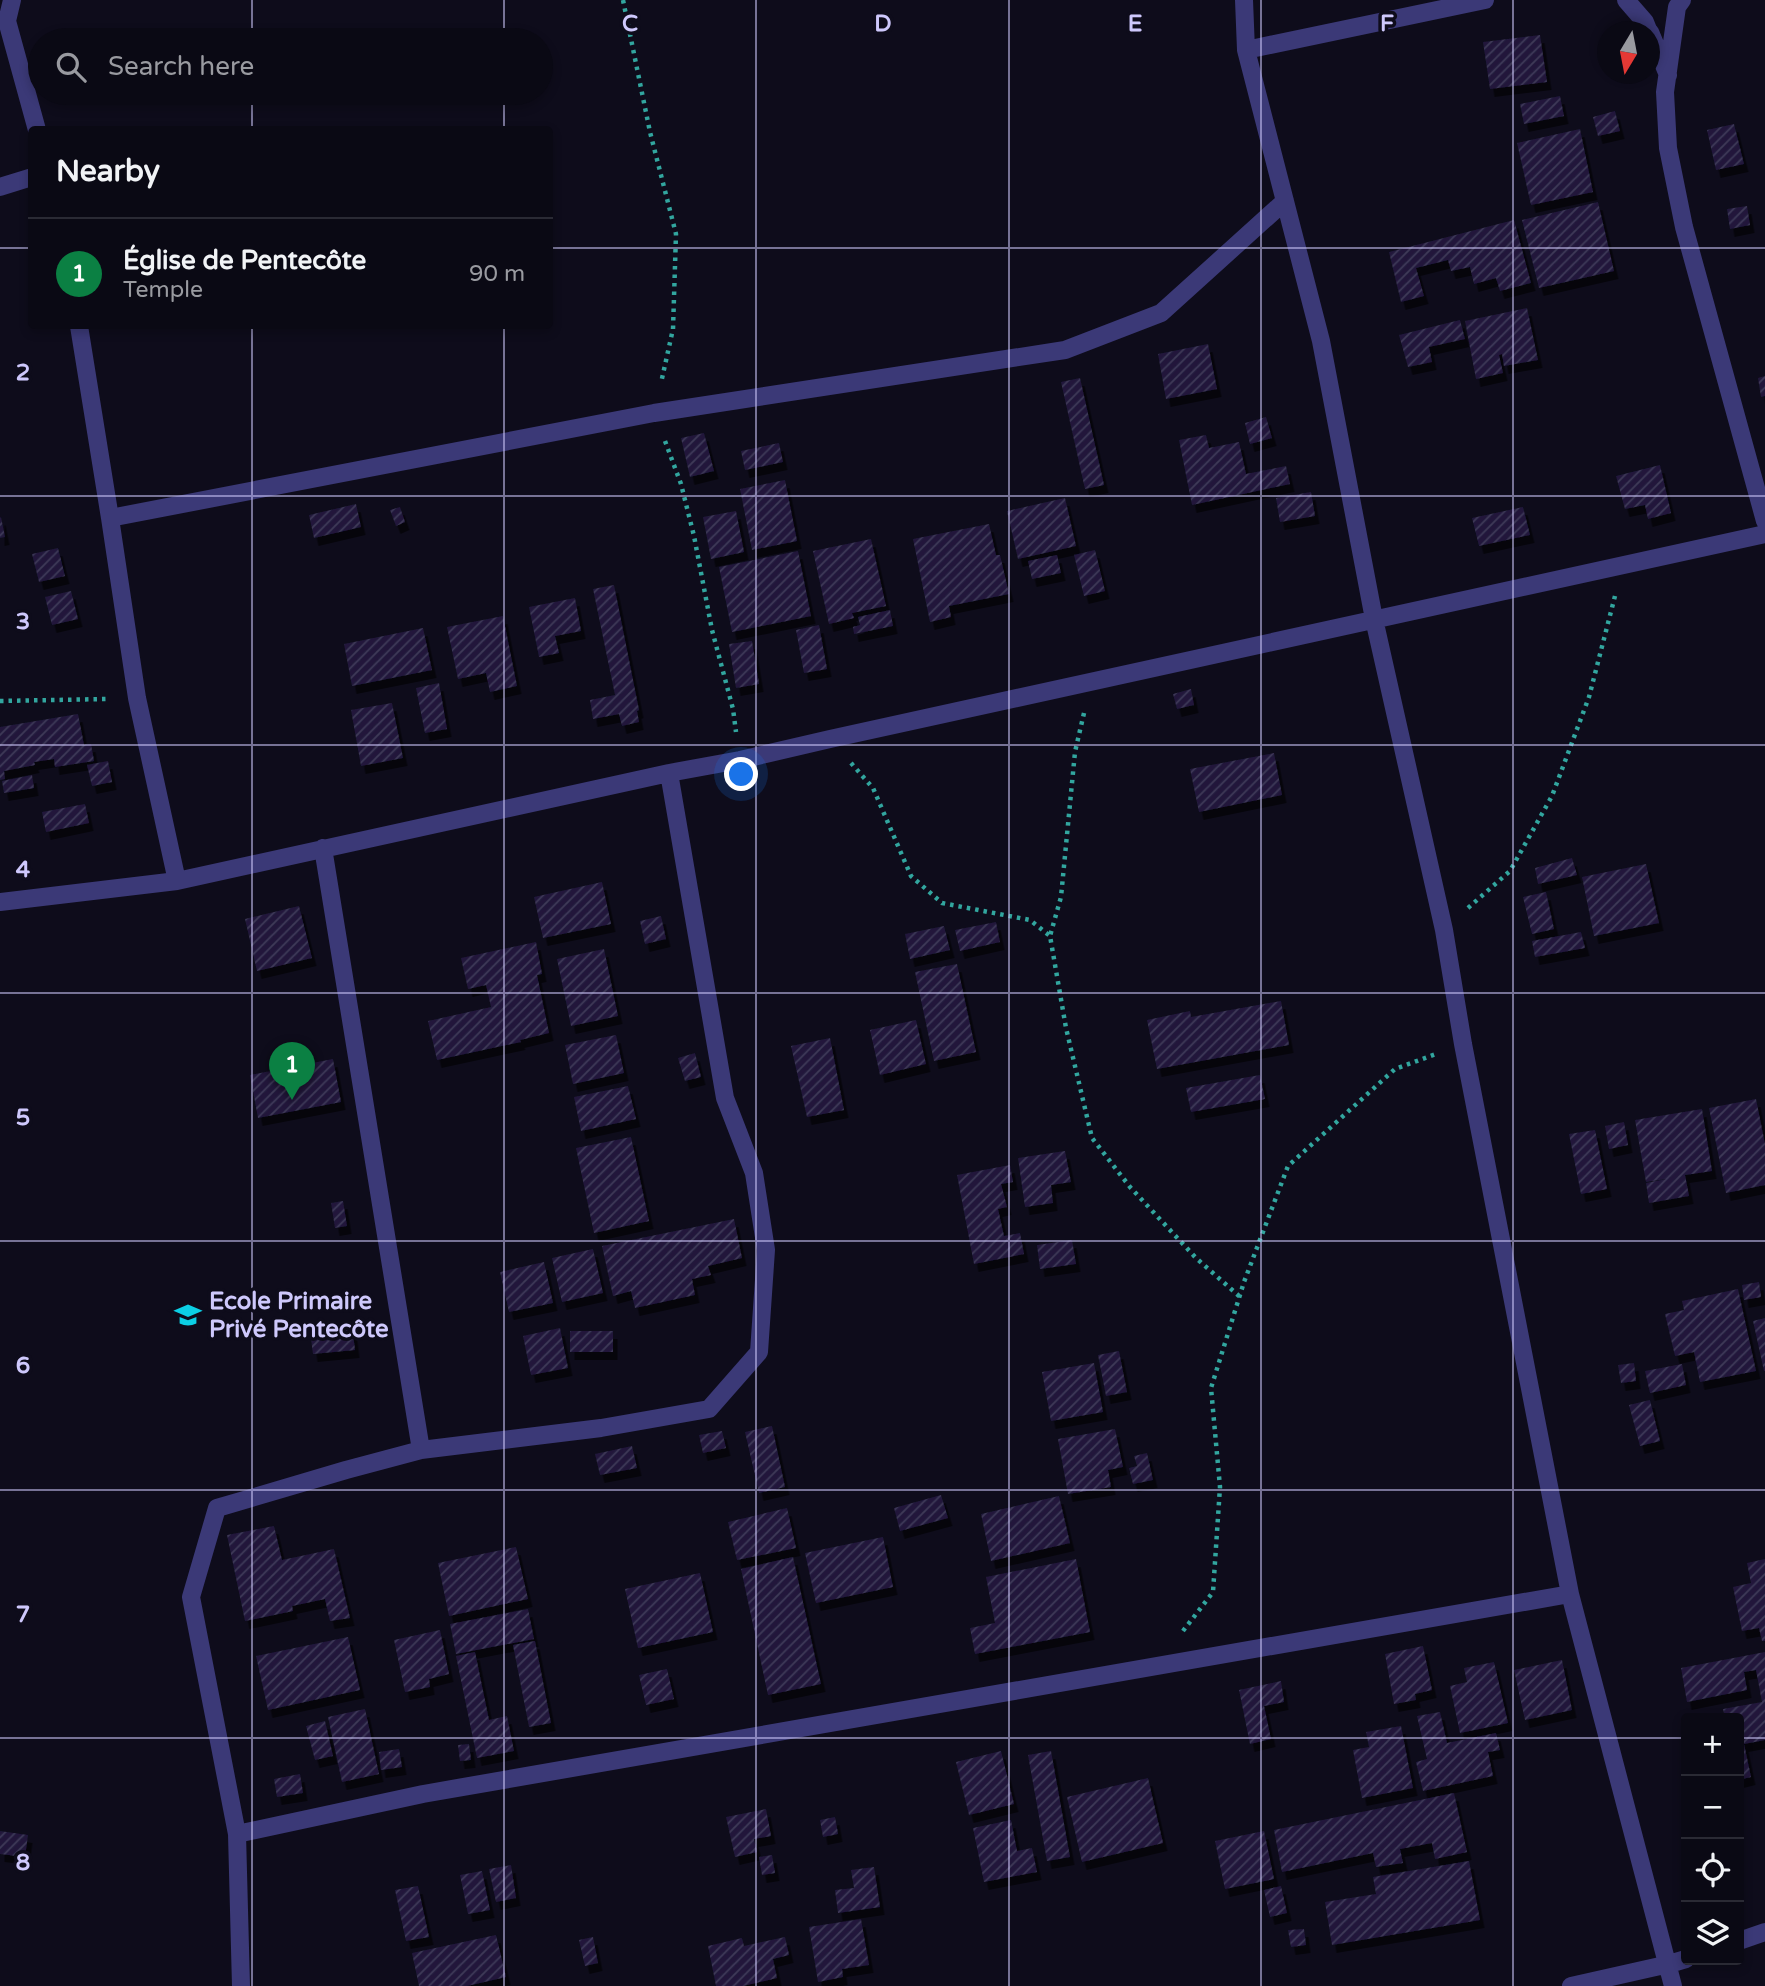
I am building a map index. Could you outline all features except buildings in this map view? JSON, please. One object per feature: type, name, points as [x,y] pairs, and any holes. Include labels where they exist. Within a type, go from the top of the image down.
[{"type":"street","points":[[12,0],[4,13],[28,98]]},
{"type":"street","points":[[1244,0],[1246,50],[1321,341],[1374,619],[1444,930],[1463,1044],[1570,1594],[1673,1986]]},
{"type":"street","points":[[1246,50],[1485,0]]},
{"type":"street","points":[[1626,0],[1645,21]]},
{"type":"street","points":[[1682,0],[1677,7],[1665,92],[1668,148],[1684,227],[1765,521]]},
{"type":"street","points":[[1660,57],[1668,75]]},
{"type":"street","points":[[30,105],[36,126]]},
{"type":"street","points":[[0,187],[28,178]]},
{"type":"street","points":[[110,518],[654,413],[1065,350],[1161,313],[1285,201]]},
{"type":"street","points":[[79,329],[137,698],[177,881]]},
{"type":"street","points":[[0,902],[177,881],[1765,534]]},
{"type":"street","points":[[241,1986],[237,1834],[191,1597],[217,1508],[421,1450],[601,1428],[709,1409],[759,1352],[766,1250],[754,1173],[724,1098],[669,773]]},
{"type":"street","points":[[323,848],[421,1450]]},
{"type":"street","points":[[237,1834],[423,1794],[1570,1594]]},
{"type":"street","points":[[1744,1939],[1765,1932]]},
{"type":"street","points":[[1571,1986],[1681,1960]]},
{"type":"path","points":[[1444,930],[1510,871],[1552,796],[1589,697],[1623,565]]},
{"type":"path","points":[[1091,681],[1075,752],[1060,897],[1050,936],[1066,1028],[1092,1138],[1130,1187],[1196,1258],[1239,1296]]},
{"type":"path","points":[[0,701],[137,698]]},
{"type":"path","points":[[830,739],[873,788],[911,876],[942,903],[1030,920],[1050,936]]},
{"type":"path","points":[[1157,1666],[1213,1592],[1220,1487],[1211,1388],[1239,1296],[1288,1166],[1395,1069],[1463,1044]]},
{"type":"place","name":"Église de Pentecôte","points":[[292,1100]]},
{"type":"place","name":"Ecole Primaire Privé Pentecôte","points":[[188,1315]]}]
